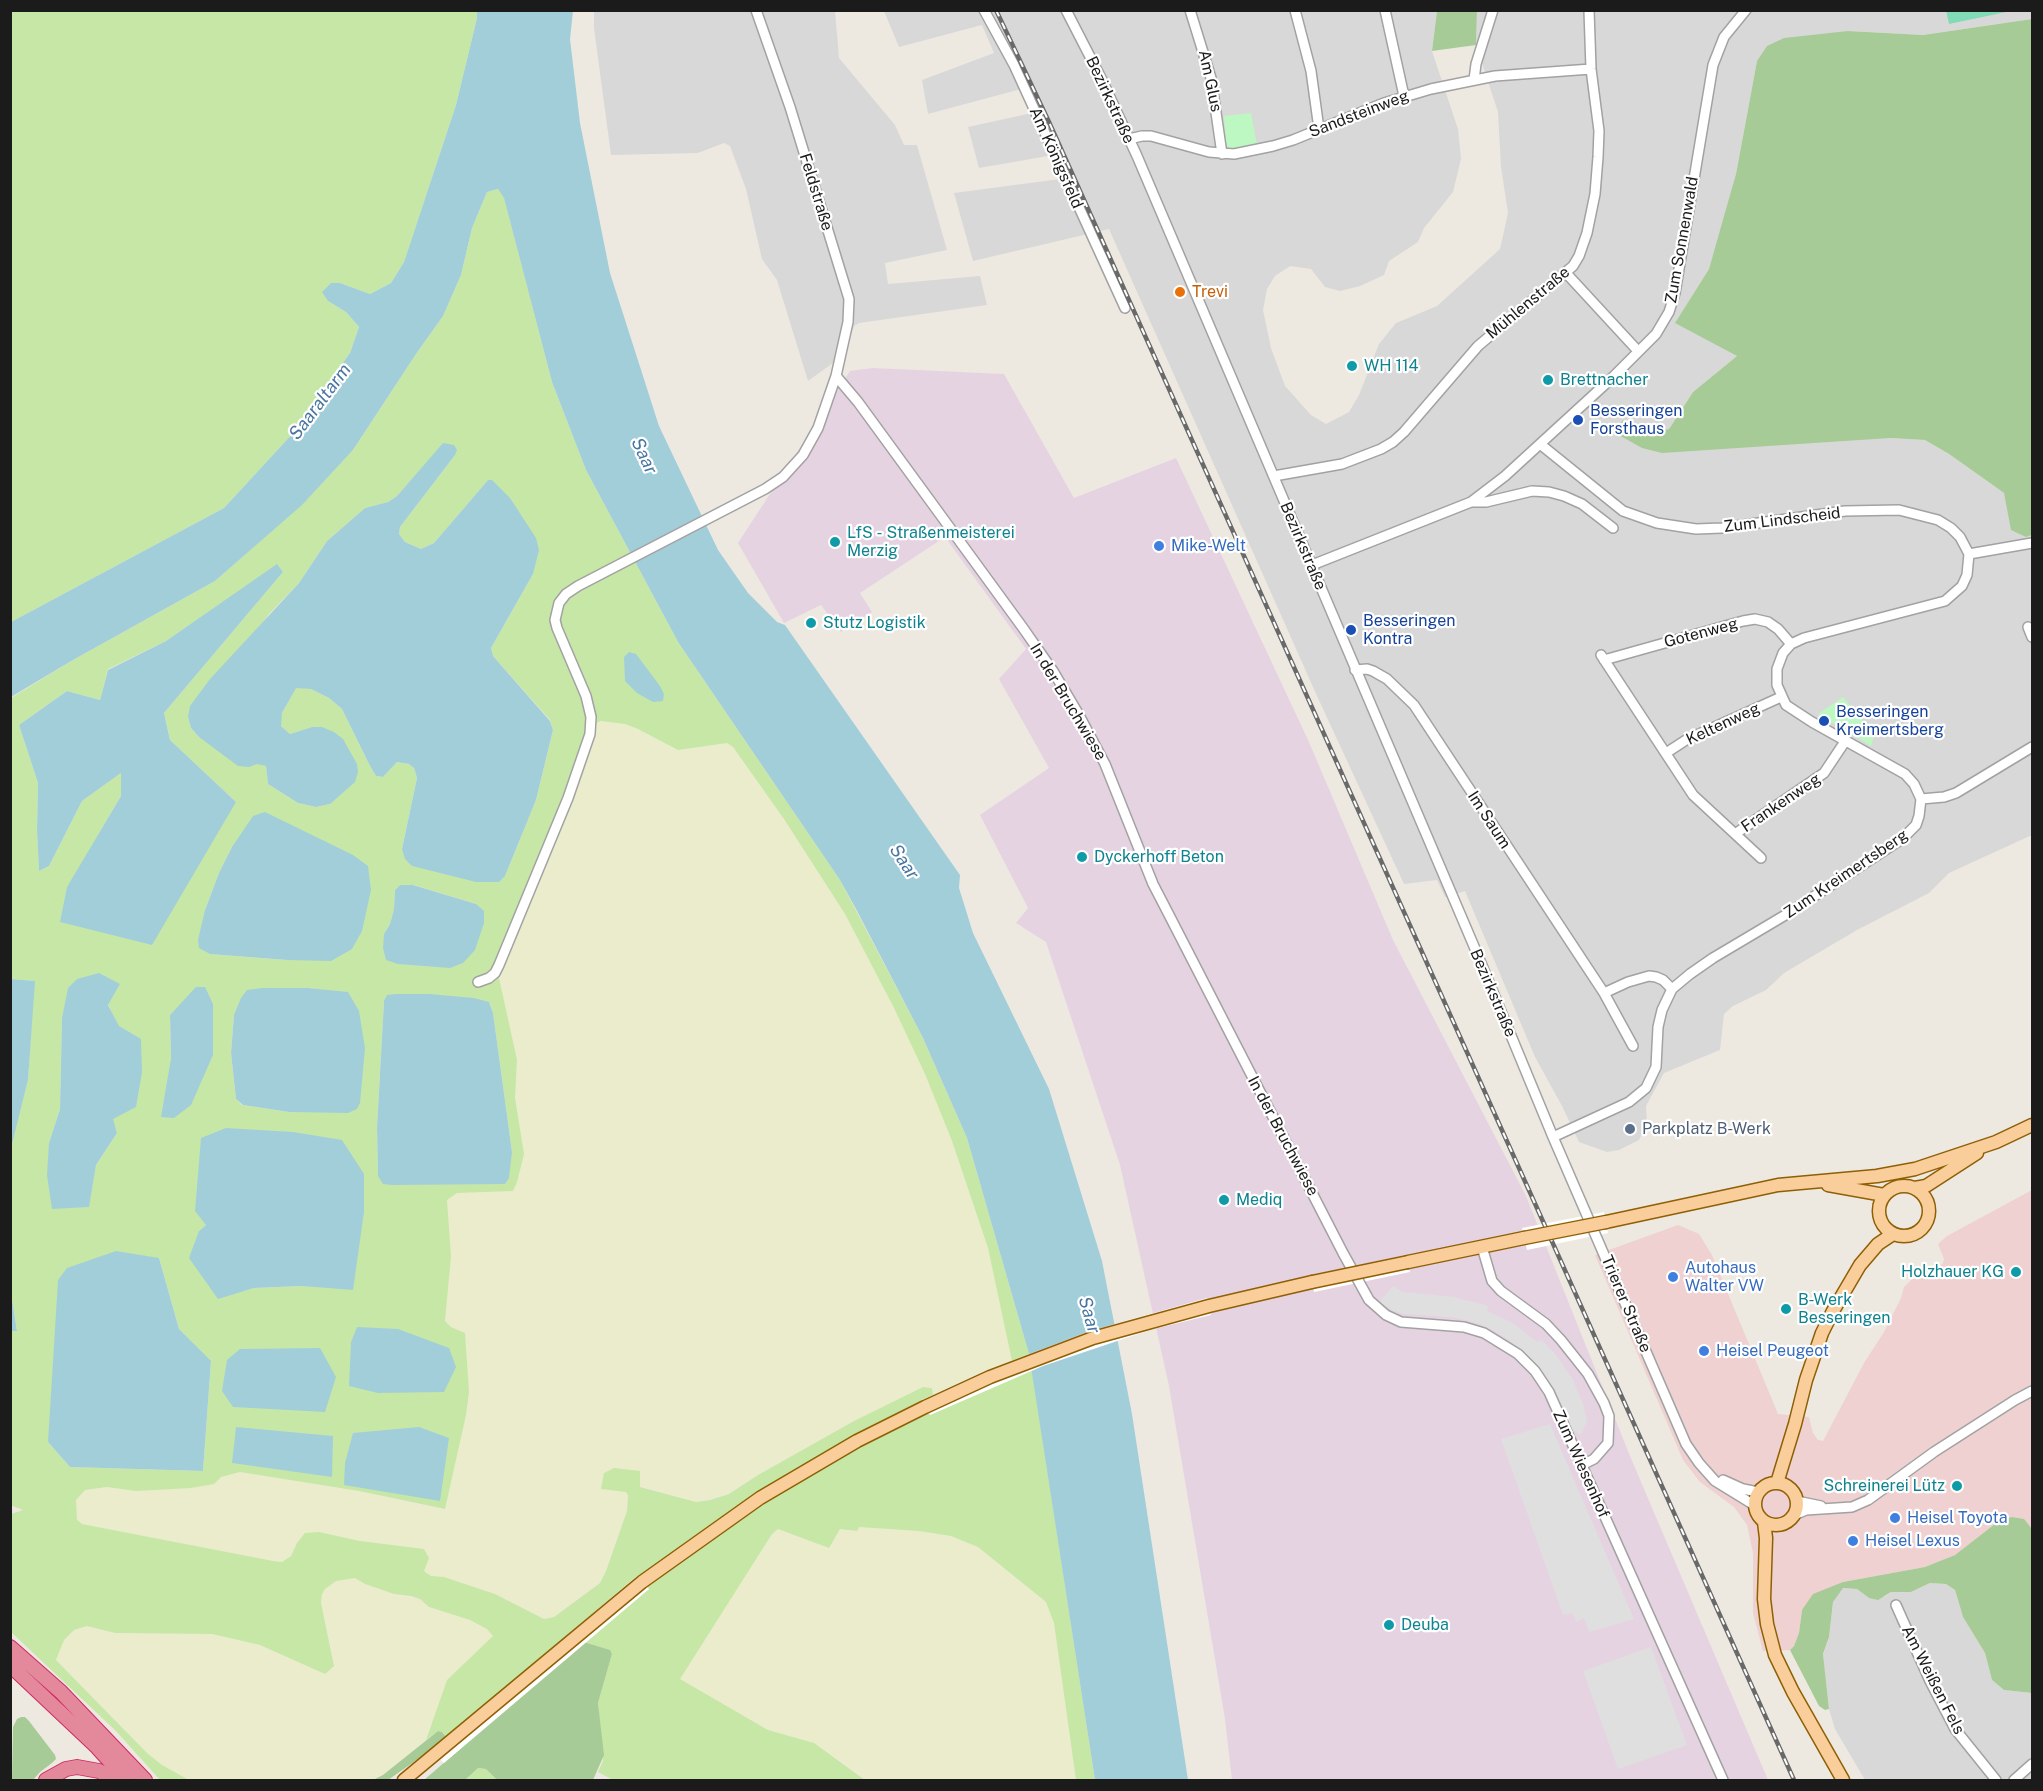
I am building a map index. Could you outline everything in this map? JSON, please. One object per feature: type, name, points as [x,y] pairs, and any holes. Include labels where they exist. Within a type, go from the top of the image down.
[{"type":"highway","points":[[10,1647],[61,1692],[146,1780]]},
{"type":"highway","points":[[10,1665],[82,1732],[127,1780]]},
{"type":"highway","points":[[46,1780],[61,1771],[77,1767],[99,1771],[116,1780]]},
{"type":"main road","points":[[1915,1188],[1926,1186],[1996,1142],[2032,1125]]},
{"type":"main road","points":[[404,1780],[642,1582],[760,1498],[857,1441],[990,1377],[1093,1338],[1209,1306],[1312,1282],[1790,1183],[1893,1174],[1935,1163],[1996,1142]]},
{"type":"main road","points":[[1928,1202],[1915,1188],[1897,1186],[1882,1200],[1879,1214],[1882,1224],[1893,1234],[1905,1236],[1920,1230],[1928,1217],[1929,1194],[1959,1164]]},
{"type":"main road","points":[[1790,1183],[1823,1184],[1882,1200]]},
{"type":"main road","points":[[1783,1485],[1806,1380],[1822,1333],[1849,1280],[1869,1253],[1882,1224]]},
{"type":"main road","points":[[1869,1253],[1893,1234]]},
{"type":"main road","points":[[1764,1522],[1779,1526],[1785,1524],[1794,1515],[1797,1501],[1783,1485],[1766,1485],[1758,1492],[1754,1505],[1756,1512],[1764,1522],[1766,1538],[1764,1599],[1770,1636],[1781,1670],[1843,1780]]},
{"type":"main road","points":[[1766,1614],[1767,1587],[1775,1537],[1779,1526]]},
{"type":"street","name":"Feldstraße","points":[[478,982],[495,973],[568,798],[590,734],[591,717],[586,696],[555,620],[559,603],[566,594],[578,586],[765,489],[783,477],[803,455],[818,428],[836,376],[848,322],[849,300],[790,107],[756,10]]},
{"type":"street","name":"Am Königsfeld","points":[[984,10],[1014,65],[1125,308]]},
{"type":"street","name":"Bezirkstraße","points":[[1066,10],[1130,139],[1553,1137]]},
{"type":"street","name":"Am Glus","points":[[1190,10],[1211,78],[1222,154]]},
{"type":"street","points":[[1295,10],[1311,71],[1319,129]]},
{"type":"street","points":[[1384,10],[1404,96]]},
{"type":"street","points":[[1474,80],[1476,64],[1493,10]]},
{"type":"street","name":"Mühlenstraße","points":[[1274,476],[1342,464],[1393,442],[1478,346],[1573,266],[1583,246],[1595,194],[1599,131],[1591,69],[1589,10]]},
{"type":"street","name":"Zum Sonnenwald","points":[[1312,566],[1471,502],[1505,476],[1612,378],[1661,327],[1672,303],[1713,65],[1724,37],[1746,10]]},
{"type":"street","name":"Sandsteinweg","points":[[1130,139],[1151,136],[1222,154],[1273,146],[1404,96],[1474,80],[1518,74],[1591,69]]},
{"type":"street","points":[[1566,273],[1638,351]]},
{"type":"street","name":"In der Bruchwiese","points":[[836,376],[858,402],[1023,628],[1075,707],[1105,764],[1153,884],[1342,1253]]},
{"type":"street","name":"Zum Lindscheid","points":[[1540,444],[1623,511],[1657,523],[1687,528],[1722,528],[1845,512],[1899,510],[1938,520],[1951,528],[1960,537],[1969,554]]},
{"type":"street","name":"Zum Sonnenwald","points":[[1471,502],[1486,502],[1532,491],[1549,492],[1582,504],[1613,528]]},
{"type":"street","points":[[2032,543],[1969,554],[1967,575],[1962,586],[1945,601],[1822,632],[1791,644],[1783,653],[1778,669],[1777,685],[1786,705],[1796,712],[1905,774],[1914,784],[1921,800],[1956,793],[2032,747]]},
{"type":"street","name":"Gotenweg","points":[[1639,716],[1602,658],[1755,619],[1768,622],[1778,629],[1791,644]]},
{"type":"street","points":[[2028,627],[2032,637]]},
{"type":"street","name":"Im Saum","points":[[1355,670],[1373,671],[1387,679],[1414,705],[1604,993],[1633,1046]]},
{"type":"street","name":"Keltenweg","points":[[1666,753],[1686,741],[1781,697]]},
{"type":"street","name":"Keltenweg","points":[[1639,716],[1693,795]]},
{"type":"street","name":"Frankenweg","points":[[1735,834],[1824,774],[1846,740]]},
{"type":"street","name":"Frankenweg","points":[[1693,795],[1761,858]]},
{"type":"street","name":"Zum Kreimertsberg","points":[[1672,989],[1713,958],[1787,914],[1902,839],[1916,825],[1921,800]]},
{"type":"street","points":[[1553,1137],[1638,1097],[1646,1088],[1656,1067],[1658,1027],[1662,1010],[1672,989],[1656,976],[1649,976],[1604,993]]},
{"type":"street","name":"Trierer Straße","points":[[1553,1137],[1686,1444],[1715,1481],[1754,1505]]},
{"type":"street","points":[[1482,1247],[1492,1281],[1501,1291],[1546,1324],[1561,1340],[1588,1374],[1604,1403],[1609,1416],[1608,1443],[1594,1459],[1582,1465]]},
{"type":"street","name":"Zum Wiesenhof","points":[[1342,1253],[1369,1300],[1386,1315],[1401,1322],[1464,1327],[1484,1333],[1518,1354],[1535,1371],[1549,1392],[1723,1780]]},
{"type":"street","points":[[1794,1515],[1806,1510],[1852,1507],[1868,1500],[1943,1446],[2032,1391]]},
{"type":"street","name":"Trierer Straße","points":[[1703,1467],[1732,1485],[1758,1492]]},
{"type":"street","points":[[1797,1501],[1832,1508]]},
{"type":"street","name":"Am Weißen Fels","points":[[1896,1605],[1955,1730],[1996,1780]]},
{"type":"street","points":[[2014,1780],[2032,1764]]},
{"type":"shaded area","points":[[594,11],[835,11],[839,58],[895,125],[904,145],[917,145],[947,250],[885,263],[888,284],[980,276],[987,305],[859,323],[854,326],[844,355],[808,381],[777,280],[762,259],[746,189],[730,146],[724,143],[698,153],[611,155],[594,28]]},
{"type":"shaded area","points":[[884,11],[1437,11],[1432,51],[1458,129],[1461,159],[1453,192],[1424,228],[1418,242],[1389,261],[1384,275],[1360,286],[1340,291],[1325,287],[1311,269],[1290,266],[1275,276],[1267,289],[1263,310],[1271,348],[1285,386],[1311,415],[1326,424],[1349,412],[1359,395],[1379,344],[1396,323],[1437,306],[1500,249],[1508,213],[1501,167],[1498,112],[1476,45],[1477,11],[2032,11],[2032,19],[1923,35],[1848,31],[1757,61],[1736,174],[1724,222],[1709,269],[1676,322],[1737,356],[1693,392],[1669,429],[1655,432],[1623,420],[1617,434],[1925,440],[2004,493],[2009,508],[2026,537],[2032,535],[2032,835],[1949,873],[1929,893],[1857,930],[1784,973],[1766,990],[1733,1006],[1724,1014],[1720,1050],[1664,1073],[1646,1106],[1647,1124],[1639,1140],[1619,1150],[1607,1152],[1579,1142],[1535,1057],[1465,891],[1445,897],[1437,880],[1404,884],[1317,696],[1109,229],[973,261],[954,193],[1060,179],[1048,156],[979,168],[968,127],[1032,113],[1021,89],[928,114],[922,80],[994,53],[982,25],[899,47]]},
{"type":"shaded area","points":[[873,368],[1004,374],[1074,498],[1176,458],[1309,742],[1393,940],[1526,1196],[1630,1456],[1768,1780],[1232,1780],[1225,1719],[1169,1386],[1120,1165],[1046,942],[1016,923],[1028,908],[980,815],[1049,768],[999,679],[1026,649],[945,537],[860,593],[872,612],[841,632],[821,605],[784,623],[738,543],[850,371]]},
{"type":"shaded area","points":[[2032,1190],[2032,1529],[2023,1519],[2012,1517],[2000,1520],[1955,1555],[1925,1567],[1843,1582],[1802,1610],[1799,1633],[1790,1650],[1763,1651],[1753,1613],[1753,1553],[1747,1525],[1734,1507],[1700,1482],[1683,1460],[1595,1255],[1678,1225],[1699,1234],[1712,1255],[1778,1414],[1809,1417],[1813,1433],[1818,1440],[1823,1441],[1864,1363],[1884,1332],[1904,1287],[1911,1280],[1938,1268],[1943,1263],[1944,1259],[1938,1244],[1947,1236]]},
{"type":"shaded area","points":[[1393,1286],[1403,1292],[1454,1297],[1488,1306],[1487,1311],[1513,1323],[1537,1342],[1542,1340],[1556,1355],[1573,1380],[1583,1404],[1587,1421],[1581,1435],[1568,1426],[1538,1367],[1509,1340],[1491,1329],[1467,1320],[1403,1314],[1392,1310],[1379,1302]]},
{"type":"shaded area","points":[[1550,1424],[1634,1619],[1589,1632],[1584,1618],[1576,1622],[1573,1613],[1563,1615],[1501,1439]]},
{"type":"shaded area","points":[[1930,1583],[1946,1584],[1955,1590],[1963,1617],[1985,1653],[1992,1680],[2004,1690],[2032,1693],[2032,1780],[1865,1780],[1835,1729],[1829,1709],[1823,1655],[1829,1637],[1833,1602],[1837,1594],[1843,1588],[1857,1589],[1869,1598],[1886,1596],[1891,1592],[1911,1592]]},
{"type":"shaded area","points":[[1651,1647],[1687,1745],[1618,1769],[1583,1671]]},
{"type":"green space","points":[[1946,10],[2011,10],[2011,11],[1949,24]]},
{"type":"green space","points":[[11,11],[477,11],[456,105],[404,262],[391,283],[370,294],[340,283],[331,283],[328,301],[346,312],[359,327],[350,353],[294,432],[224,508],[11,622]]},
{"type":"green space","points":[[1437,11],[1477,11],[1476,45],[1432,51]]},
{"type":"green space","points":[[2032,19],[2032,535],[2026,537],[2011,530],[2004,493],[1925,440],[1890,438],[1662,453],[1642,448],[1617,434],[1616,430],[1623,420],[1655,432],[1669,429],[1693,392],[1737,356],[1675,323],[1709,269],[1736,174],[1757,61],[1767,46],[1784,38],[1848,31],[1923,35]]},
{"type":"green space","points":[[1251,113],[1257,145],[1230,149],[1226,144],[1224,116]]},
{"type":"green space","points":[[498,189],[504,197],[552,382],[586,470],[678,642],[840,880],[923,1038],[967,1138],[1029,1354],[1012,1361],[988,1248],[952,1141],[925,1074],[845,914],[784,819],[733,747],[727,743],[678,750],[625,724],[601,721],[596,723],[591,746],[568,811],[499,978],[517,1060],[515,1098],[524,1154],[517,1182],[513,1191],[457,1193],[447,1200],[451,1256],[445,1321],[451,1327],[465,1333],[469,1392],[445,1509],[359,1491],[240,1472],[221,1477],[214,1484],[191,1488],[136,1491],[107,1487],[85,1490],[76,1500],[77,1520],[82,1524],[282,1562],[291,1556],[305,1533],[319,1532],[360,1541],[424,1549],[429,1558],[424,1571],[431,1576],[444,1577],[495,1594],[544,1619],[554,1617],[600,1583],[606,1571],[627,1511],[628,1495],[626,1492],[601,1489],[604,1473],[614,1468],[640,1471],[640,1487],[696,1502],[710,1500],[729,1494],[854,1421],[923,1387],[932,1388],[933,1395],[922,1400],[930,1415],[1032,1370],[1095,1780],[1076,1780],[1054,1623],[1046,1602],[978,1547],[951,1536],[919,1531],[859,1527],[857,1531],[840,1529],[829,1548],[778,1529],[772,1534],[680,1679],[768,1730],[814,1743],[865,1780],[613,1780],[598,1772],[603,1761],[598,1703],[612,1654],[609,1650],[584,1642],[649,1589],[637,1576],[446,1737],[438,1731],[426,1740],[447,1680],[493,1636],[487,1629],[470,1620],[429,1607],[420,1599],[394,1594],[355,1578],[336,1581],[322,1594],[321,1603],[334,1666],[325,1674],[260,1645],[212,1634],[115,1633],[87,1626],[74,1630],[64,1640],[56,1660],[147,1753],[162,1765],[189,1780],[160,1780],[116,1731],[11,1632],[11,1514],[23,1510],[10,1505],[10,1331],[17,1330],[10,1287],[10,1148],[28,1080],[34,981],[11,979],[11,698],[73,660],[215,581],[302,504],[353,450],[443,316],[461,275],[472,228],[487,192]],"holes":[[[443,444],[455,455],[400,527],[399,534],[405,542],[421,549],[434,543],[488,480],[533,574],[491,648],[493,656],[550,720],[553,730],[536,800],[505,876],[402,849],[417,778],[414,768],[409,764],[397,762],[383,777],[376,776],[342,709],[329,698],[311,689],[296,687],[282,713],[280,725],[290,734],[312,727],[330,804],[316,807],[298,803],[268,784],[266,766],[199,737],[191,728],[188,717],[270,613],[299,583],[327,541],[365,508],[388,502],[397,496]],[[277,565],[283,572],[164,713],[170,740],[236,802],[88,852],[121,796],[121,773],[82,801],[49,866],[39,871],[38,783],[19,725],[67,691],[100,700],[108,669],[166,641]],[[232,847],[331,960],[287,960],[210,954],[205,910]],[[400,885],[414,885],[476,904],[384,934],[390,924],[395,890]],[[120,984],[108,1004],[118,1026],[112,1119],[117,1133],[96,1165],[88,1207],[49,1143],[60,1109],[62,1018]],[[262,988],[308,988],[348,993],[289,1112],[242,1105],[236,1099],[231,1053],[234,1015]],[[384,1001],[489,1002],[493,1013],[512,1152],[378,1176],[377,1127]],[[182,1003],[167,1085],[171,1058],[170,1015]],[[206,1225],[302,1286],[254,1288],[218,1298],[199,1231]],[[159,1258],[179,1329],[211,1362],[203,1471],[70,1467],[48,1442]]]},
{"type":"green space","points":[[1843,697],[1870,729],[1874,737],[1871,746],[1818,714]]},
{"type":"green space","points":[[601,721],[625,724],[678,750],[727,743],[733,747],[784,819],[845,914],[925,1074],[952,1141],[988,1248],[1012,1361],[933,1395],[932,1388],[923,1387],[854,1421],[729,1494],[696,1502],[640,1486],[639,1471],[601,1489],[628,1494],[627,1511],[606,1571],[600,1582],[554,1617],[544,1619],[495,1594],[444,1577],[431,1576],[424,1571],[424,1549],[360,1541],[319,1532],[297,1543],[291,1556],[282,1562],[82,1524],[77,1520],[76,1500],[84,1490],[107,1487],[136,1491],[240,1472],[359,1491],[440,1509],[445,1508],[466,1415],[465,1333],[451,1327],[445,1321],[447,1200],[457,1193],[513,1191],[523,1155],[515,1098],[517,1060],[499,979],[591,746],[596,723]]},
{"type":"green space","points":[[2012,1517],[2024,1519],[2032,1529],[2032,1693],[2004,1690],[1992,1680],[1985,1653],[1963,1617],[1955,1590],[1946,1584],[1930,1583],[1911,1592],[1891,1592],[1878,1600],[1869,1598],[1857,1589],[1843,1588],[1833,1602],[1829,1637],[1823,1654],[1829,1709],[1825,1710],[1819,1706],[1790,1650],[1799,1633],[1802,1610],[1813,1594],[1843,1582],[1925,1567],[1955,1555],[2000,1520]]},
{"type":"green space","points":[[859,1527],[919,1531],[964,1540],[978,1547],[1046,1602],[1054,1623],[1076,1780],[865,1780],[841,1761],[798,1738],[769,1730],[679,1679],[778,1528],[828,1548],[840,1529],[856,1531]]},
{"type":"green space","points":[[355,1578],[394,1594],[420,1599],[429,1607],[470,1620],[487,1629],[494,1636],[447,1680],[426,1740],[383,1775],[373,1780],[189,1780],[162,1765],[147,1753],[56,1659],[64,1640],[74,1630],[87,1626],[115,1633],[212,1634],[260,1645],[325,1673],[333,1658],[321,1603],[322,1594],[336,1581]]},
{"type":"green space","points":[[584,1642],[610,1650],[612,1654],[598,1703],[604,1755],[593,1780],[497,1780],[486,1769],[478,1768],[465,1780],[424,1780]]},
{"type":"green space","points":[[21,1717],[29,1721],[56,1759],[33,1780],[12,1779],[13,1727],[17,1719]]},
{"type":"green space","points":[[438,1731],[446,1737],[431,1750],[388,1780],[373,1780],[383,1775]]},
{"type":"green space","points":[[478,1768],[486,1769],[497,1780],[465,1780]]},
{"type":"water","points":[[477,11],[573,11],[570,39],[580,123],[610,273],[659,426],[718,550],[748,593],[777,622],[785,625],[960,875],[959,888],[973,933],[1049,1089],[1102,1261],[1132,1414],[1188,1780],[1095,1780],[1029,1354],[967,1138],[923,1038],[840,880],[678,642],[586,470],[552,382],[504,198],[498,189],[487,192],[472,228],[461,275],[443,316],[353,450],[302,505],[215,581],[11,697],[11,622],[224,508],[294,432],[350,353],[359,327],[346,312],[328,301],[322,292],[331,283],[340,283],[370,294],[391,283],[404,262],[456,105]]},
{"type":"water","points":[[443,443],[454,445],[457,450],[400,527],[399,534],[405,542],[421,549],[434,543],[488,480],[492,480],[510,498],[536,538],[539,550],[533,574],[491,648],[493,656],[550,721],[553,730],[536,800],[505,876],[499,882],[476,882],[412,866],[405,859],[402,849],[417,778],[414,768],[409,764],[397,762],[383,777],[376,776],[342,709],[329,698],[311,689],[296,688],[282,713],[281,726],[290,734],[312,727],[322,727],[334,732],[343,739],[357,764],[358,772],[355,782],[330,804],[316,807],[298,803],[268,784],[266,766],[257,764],[249,767],[238,766],[199,737],[191,728],[188,717],[190,706],[210,679],[299,583],[327,541],[365,508],[388,502],[397,496]]},
{"type":"water","points":[[277,564],[283,572],[164,713],[170,740],[236,802],[152,945],[60,922],[67,887],[121,796],[121,773],[82,801],[49,866],[39,871],[38,783],[19,725],[67,691],[100,700],[108,670],[166,641]]},
{"type":"water","points":[[629,652],[636,654],[660,686],[664,694],[663,701],[653,702],[637,693],[625,681],[624,657]]},
{"type":"water","points":[[265,812],[353,855],[368,866],[371,890],[362,931],[352,949],[331,961],[210,954],[199,948],[198,940],[205,910],[219,873],[232,847],[253,816]]},
{"type":"water","points":[[400,885],[413,885],[476,904],[484,911],[484,923],[475,950],[463,963],[450,968],[398,964],[386,960],[383,948],[384,934],[390,924],[394,909],[395,890]]},
{"type":"water","points":[[99,973],[120,984],[108,1005],[119,1026],[141,1039],[142,1072],[136,1107],[113,1119],[117,1133],[96,1165],[89,1207],[52,1209],[47,1175],[49,1143],[60,1109],[62,1018],[68,988],[77,979]]},
{"type":"water","points":[[11,979],[35,981],[28,1080],[11,1148]]},
{"type":"water","points":[[196,987],[205,987],[213,1004],[213,1055],[191,1105],[174,1118],[161,1117],[171,1058],[170,1015]]},
{"type":"water","points":[[308,988],[348,992],[359,1011],[365,1048],[360,1103],[357,1109],[348,1113],[289,1112],[243,1105],[236,1099],[231,1053],[234,1015],[247,990]]},
{"type":"water","points":[[429,994],[474,998],[489,1002],[493,1013],[512,1152],[509,1178],[505,1184],[392,1185],[383,1184],[378,1176],[377,1127],[384,1001],[387,995]]},
{"type":"water","points":[[226,1128],[293,1132],[342,1140],[364,1174],[364,1212],[353,1290],[302,1286],[254,1288],[218,1299],[189,1258],[199,1231],[206,1225],[195,1211],[201,1138]]},
{"type":"water","points":[[116,1251],[159,1258],[179,1329],[211,1361],[203,1471],[70,1467],[48,1442],[58,1280],[67,1268]]},
{"type":"water","points":[[10,1287],[17,1331],[10,1331]]},
{"type":"water","points":[[357,1327],[398,1329],[449,1348],[456,1367],[444,1392],[378,1393],[349,1386],[351,1342]]},
{"type":"water","points":[[320,1348],[336,1377],[325,1412],[233,1407],[222,1391],[227,1360],[240,1349]]},
{"type":"water","points":[[236,1427],[333,1436],[332,1477],[232,1463]]},
{"type":"water","points":[[419,1427],[449,1438],[440,1501],[344,1485],[345,1463],[353,1433]]},
{"type":"pier","points":[[1604,1212],[1608,1233],[1527,1250],[1522,1228]]},
{"type":"pier","points":[[1406,1255],[1410,1272],[1314,1292],[1311,1275]]},
{"type":"pier","points":[[1207,1298],[1211,1315],[1150,1330],[1043,1366],[930,1415],[922,1400],[987,1370],[1090,1331]]},
{"type":"pier","points":[[637,1576],[649,1589],[444,1763],[431,1750]]},
{"type":"railway","points":[[996,10],[1049,122],[1794,1780]]},
{"type":"place","name":"Trevi","points":[[1180,292]]},
{"type":"place","name":"WH 114","points":[[1352,366]]},
{"type":"place","name":"Brettnacher","points":[[1548,380]]},
{"type":"place","name":"Besseringen Forsthaus","points":[[1578,420]]},
{"type":"place","name":"LfS - Straßenmeisterei Merzig","points":[[835,542]]},
{"type":"place","name":"Mike-Welt","points":[[1159,546]]},
{"type":"place","name":"Stutz Logistik","points":[[811,623]]},
{"type":"place","name":"Besseringen Kontra","points":[[1351,630]]},
{"type":"place","name":"Besseringen Kreimertsberg","points":[[1824,721]]},
{"type":"place","name":"Dyckerhoff Beton","points":[[1082,857]]},
{"type":"place","name":"Parkplatz B-Werk","points":[[1630,1129]]},
{"type":"place","name":"Mediq","points":[[1224,1200]]},
{"type":"place","name":"Holzhauer KG","points":[[2016,1272]]},
{"type":"place","name":"Autohaus Walter VW","points":[[1673,1277]]},
{"type":"place","name":"B-Werk Besseringen","points":[[1786,1309]]},
{"type":"place","name":"Heisel Peugeot","points":[[1704,1351]]},
{"type":"place","name":"Schreinerei Lütz","points":[[1957,1486]]},
{"type":"place","name":"Heisel Toyota","points":[[1895,1518]]},
{"type":"place","name":"Heisel Lexus","points":[[1853,1541]]},
{"type":"place","name":"Deuba","points":[[1389,1625]]},
{"type":"water label","name":"Saaraltarm","points":[[320,402]]},
{"type":"water label","name":"Saar","points":[[644,456]]},
{"type":"water label","name":"Saar","points":[[904,862]]},
{"type":"water label","name":"Saar","points":[[1089,1315]]}]
